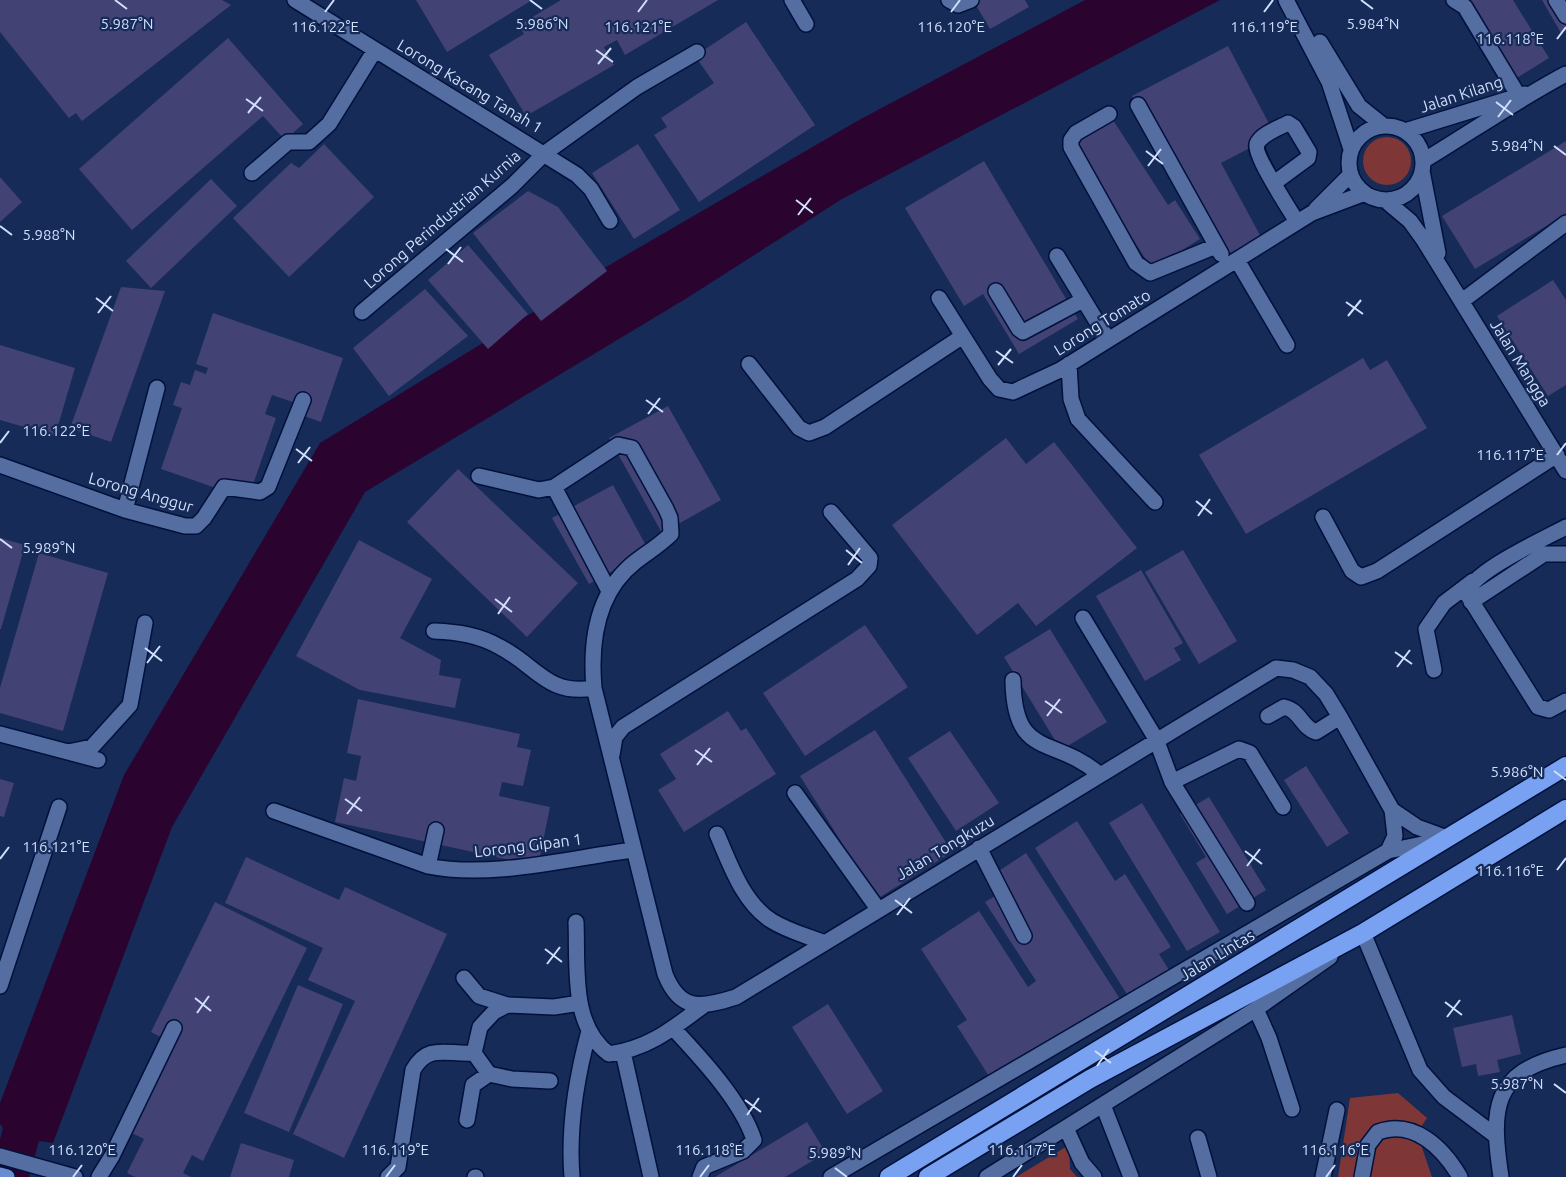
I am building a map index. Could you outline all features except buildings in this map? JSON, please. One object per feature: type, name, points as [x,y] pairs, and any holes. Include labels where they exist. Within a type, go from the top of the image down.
[{"type":"highway","name":"Jalan Lintas","points":[[889,1177],[1566,766]]},
{"type":"highway","points":[[928,1177],[1090,1079],[1363,933],[1566,809]]},
{"type":"main road","points":[[0,1174],[7,1177]]},
{"type":"street","name":"Lorong Kacang Tanah 1","points":[[295,0],[545,153],[586,181],[610,221]]},
{"type":"street","points":[[792,0],[807,24]]},
{"type":"street","points":[[949,0],[958,5],[971,0]]},
{"type":"street","points":[[1286,0],[1329,81],[1351,149],[1351,174],[1365,193]]},
{"type":"street","points":[[1296,0],[1353,98],[1370,117],[1384,126],[1405,131]]},
{"type":"street","points":[[1454,0],[1465,7],[1522,96]]},
{"type":"street","points":[[1556,0],[1566,16]]},
{"type":"street","points":[[252,173],[288,142],[309,142],[329,124],[375,50]]},
{"type":"street","name":"Lorong Perindustrian Kurnia","points":[[362,312],[512,186],[545,153],[637,87],[697,52]]},
{"type":"street","name":"Jalan Kilang","points":[[1423,166],[1522,96],[1566,74]]},
{"type":"street","name":"Jalan Kilang","points":[[1405,131],[1522,96]]},
{"type":"street","points":[[1138,105],[1216,246],[1232,263],[1287,345]]},
{"type":"street","points":[[1109,114],[1076,133],[1071,140],[1071,147],[1136,263],[1150,273],[1216,246]]},
{"type":"street","points":[[1351,149],[1364,133],[1384,126]]},
{"type":"street","name":"Jalan Mangga","points":[[1405,131],[1419,146],[1434,243],[1446,274]]},
{"type":"street","points":[[1385,200],[1395,199],[1413,189],[1423,166]]},
{"type":"street","name":"Lorong Tomato","points":[[1312,213],[1351,174]]},
{"type":"street","points":[[1274,183],[1297,222]]},
{"type":"street","name":"Jalan Mangga","points":[[1365,193],[1385,200],[1410,221],[1446,274],[1566,471]]},
{"type":"street","name":"Lorong Tomato","points":[[939,298],[999,389],[1013,392],[1069,364],[1312,213],[1365,193]]},
{"type":"street","points":[[1462,301],[1566,223]]},
{"type":"street","points":[[1057,256],[1108,340]]},
{"type":"street","points":[[996,291],[1018,329],[1023,332],[1083,300]]},
{"type":"street","points":[[749,364],[799,428],[809,433],[825,427],[963,336]]},
{"type":"street","points":[[1069,364],[1071,399],[1078,419],[1155,502]]},
{"type":"street","points":[[125,510],[157,388]]},
{"type":"street","name":"Lorong Anggur","points":[[0,465],[125,510],[184,526],[196,526],[204,518],[224,487],[260,492],[268,488],[303,400]]},
{"type":"street","points":[[479,476],[539,490],[554,487],[618,445],[632,448],[670,518],[671,534],[660,545],[634,563],[609,591],[595,638],[592,662],[594,688],[633,849],[672,991],[681,1001],[704,1006]]},
{"type":"street","points":[[1323,517],[1352,571],[1360,577],[1377,571],[1557,455]]},
{"type":"street","points":[[554,487],[609,591]]},
{"type":"street","points":[[611,758],[615,737],[623,728],[811,610],[857,579],[869,566],[870,558],[831,512]]},
{"type":"street","points":[[1434,670],[1426,629],[1444,603],[1475,579],[1526,547],[1566,527]]},
{"type":"street","points":[[1471,602],[1544,554],[1555,552],[1566,554]]},
{"type":"street","points":[[1475,579],[1468,588],[1471,602],[1538,707],[1548,710],[1566,701]]},
{"type":"street","points":[[1083,618],[1156,739],[1172,782],[1247,903]]},
{"type":"street","points":[[68,752],[92,747],[130,705],[145,623]]},
{"type":"street","points":[[434,632],[478,636],[511,653],[560,687],[574,691],[594,688]]},
{"type":"street","name":"Jalan Tongkuzu","points":[[623,1052],[634,1051],[704,1006],[736,997],[1156,739],[1276,668],[1293,670],[1310,676],[1340,717],[1392,810],[1395,836],[1388,851]]},
{"type":"street","points":[[1013,680],[1017,719],[1033,738],[1086,763],[1099,774]]},
{"type":"street","points":[[1268,716],[1284,707],[1293,709],[1309,729],[1316,732],[1340,717]]},
{"type":"street","points":[[0,734],[98,760]]},
{"type":"street","points":[[1172,782],[1239,749],[1250,753],[1283,807]]},
{"type":"street","points":[[795,793],[878,909]]},
{"type":"street","points":[[0,986],[4,963],[59,807]]},
{"type":"street","name":"Jalan Tongkuzu","points":[[1392,810],[1417,827],[1447,838]]},
{"type":"street","name":"Lorong Gipan 1","points":[[274,811],[428,866],[452,871],[477,871],[633,849]]},
{"type":"street","points":[[428,866],[436,830]]},
{"type":"street","points":[[717,834],[738,882],[757,907],[771,920],[825,943]]},
{"type":"street","points":[[831,1177],[1388,851],[1447,838]]},
{"type":"street","points":[[979,848],[1024,936]]},
{"type":"street","points":[[576,922],[580,1003],[596,1045],[609,1054],[623,1052],[651,1177]]},
{"type":"street","points":[[987,1177],[1256,1009],[1363,933],[1420,1070],[1444,1097],[1496,1136]]},
{"type":"street","points":[[464,978],[479,996],[507,1005],[554,1007],[580,1003]]},
{"type":"street","points":[[507,1005],[494,1012],[480,1027],[474,1053],[489,1074],[512,1079],[550,1081]]},
{"type":"street","points":[[1256,1009],[1269,1038],[1292,1109]]},
{"type":"street","points":[[99,1177],[112,1156],[174,1028]]},
{"type":"street","points":[[673,1028],[705,1062],[748,1121],[754,1140],[743,1151],[704,1167],[699,1177]]},
{"type":"street","points":[[572,1177],[573,1108],[579,1068],[589,1031]]},
{"type":"street","points":[[388,1177],[398,1167],[413,1070],[420,1057],[431,1051],[474,1053]]},
{"type":"street","points":[[1501,1177],[1496,1136],[1498,1101],[1503,1090],[1524,1070],[1566,1055]]},
{"type":"street","points":[[467,1120],[473,1085],[489,1074]]},
{"type":"street","points":[[1103,1105],[1131,1177]]},
{"type":"street","points":[[1323,1177],[1337,1110]]},
{"type":"street","points":[[1362,1177],[1368,1144],[1378,1132],[1403,1127],[1417,1132],[1442,1152],[1460,1177]]},
{"type":"street","points":[[1066,1128],[1082,1163],[1094,1177]]},
{"type":"street","points":[[1198,1138],[1209,1177]]},
{"type":"street","points":[[0,1156],[70,1176]]},
{"type":"shaded area","points":[[1085,0],[1220,0],[842,199],[687,298],[365,492],[172,827],[53,1143],[39,1141],[29,1177],[0,1177],[0,1139],[3,1128],[0,1124],[0,1103],[124,775],[320,443],[616,261],[859,120]]},
{"type":"shaded area","points":[[1387,137],[1404,144],[1411,161],[1404,178],[1387,185],[1370,178],[1363,161],[1370,144]]},
{"type":"shaded area","points":[[1398,1093],[1427,1118],[1417,1133],[1432,1177],[1338,1177],[1350,1098]]},
{"type":"shaded area","points":[[1069,1145],[1070,1169],[1077,1177],[1016,1177]]}]
